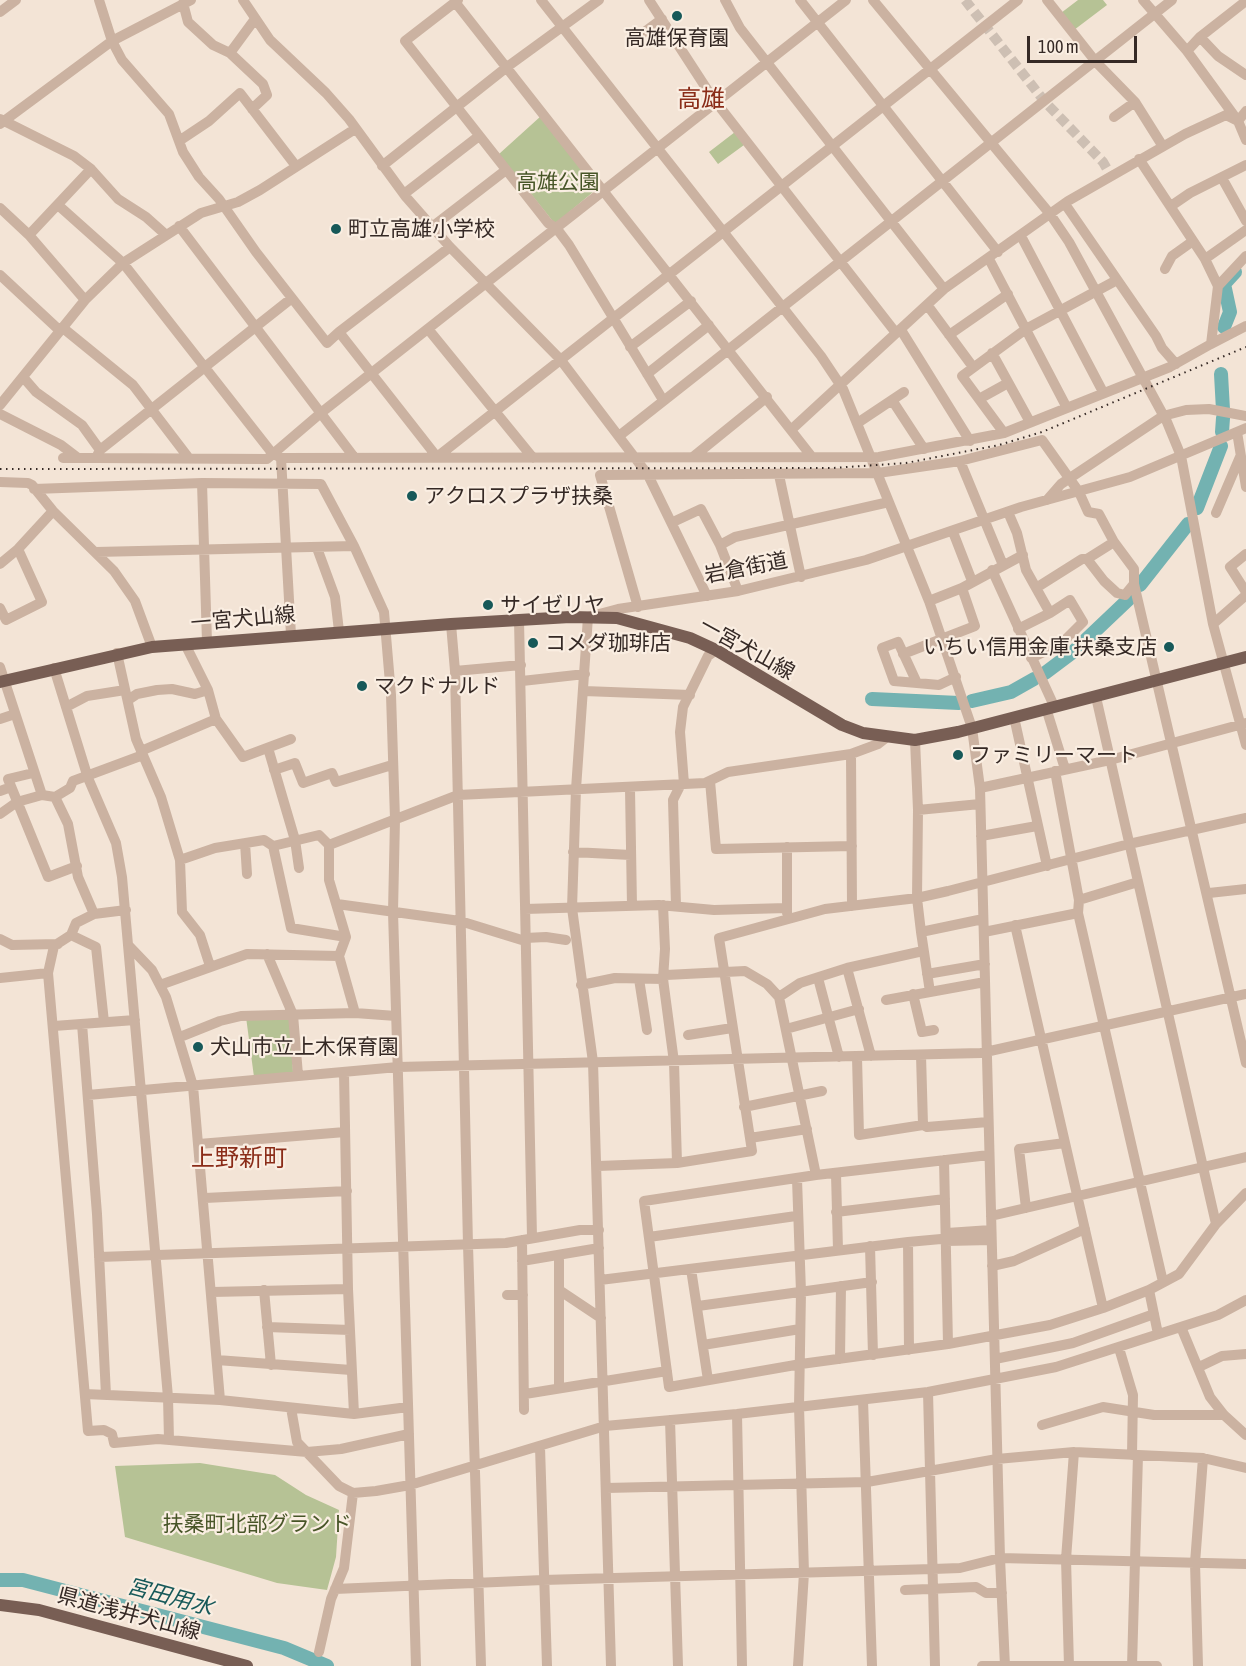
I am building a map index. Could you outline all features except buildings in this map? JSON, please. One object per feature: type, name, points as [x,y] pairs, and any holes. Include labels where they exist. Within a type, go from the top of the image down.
[{"type":"main road","name":"一宮犬山線","points":[[2,681],[117,652],[152,646],[451,624],[588,617],[617,618],[661,629],[716,650],[842,725],[863,733],[915,740],[1096,697],[1246,657]]},
{"type":"main road","name":"県道浅井犬山線","points":[[0,1605],[39,1610],[247,1666]]},
{"type":"street","points":[[0,12],[16,0]]},
{"type":"street","points":[[99,0],[112,41],[122,60],[169,114],[179,141],[199,177],[219,199],[223,208],[327,343],[450,247]]},
{"type":"street","points":[[243,0],[270,40],[326,93],[432,227],[560,359],[648,475],[673,522],[707,596]]},
{"type":"street","points":[[541,0],[783,308],[840,385],[859,422],[909,548],[943,639],[972,728],[980,788],[997,1459],[1005,1665]]},
{"type":"street","points":[[382,166],[456,106],[599,0]]},
{"type":"street","points":[[649,0],[716,102],[898,332],[970,441]]},
{"type":"street","points":[[725,0],[740,28],[944,289]]},
{"type":"street","points":[[800,0],[943,182],[994,256],[1008,294],[1067,408]]},
{"type":"street","points":[[276,456],[322,412],[372,372],[846,0]]},
{"type":"street","points":[[873,0],[1050,214],[1069,242],[1163,416],[1181,456],[1213,624],[1243,723],[1246,745]]},
{"type":"street","points":[[437,457],[1018,0]]},
{"type":"street","points":[[1047,0],[1096,62],[1135,102],[1162,145]]},
{"type":"street","points":[[1143,0],[1187,51],[1238,121],[1246,140]]},
{"type":"street","points":[[619,436],[1172,0]]},
{"type":"street","points":[[663,400],[556,229],[548,223],[405,41],[457,1],[812,457]]},
{"type":"street","points":[[1187,51],[1246,1]]},
{"type":"street","points":[[165,234],[146,217],[118,199],[91,169],[74,156],[1,121],[112,41],[187,2],[188,22],[213,45],[230,53],[266,89],[264,100],[252,109]]},
{"type":"street","points":[[230,53],[255,19]]},
{"type":"street","points":[[639,36],[662,19]]},
{"type":"street","points":[[1200,38],[1218,56],[1246,75]]},
{"type":"street","points":[[179,141],[209,121],[240,93],[296,166]]},
{"type":"street","points":[[1114,117],[1135,102]]},
{"type":"street","points":[[1238,121],[1246,111]]},
{"type":"street","points":[[792,429],[944,289],[994,256],[1050,214],[1162,145],[1226,115],[1238,121]]},
{"type":"street","points":[[0,405],[85,300],[123,263],[201,213],[223,208],[260,190],[356,129]]},
{"type":"street","points":[[404,194],[479,136]]},
{"type":"street","points":[[1139,159],[1184,225],[1218,286],[1211,344]]},
{"type":"street","points":[[1172,206],[1190,193],[1246,165]]},
{"type":"street","points":[[29,235],[91,169]]},
{"type":"street","points":[[432,227],[506,170]]},
{"type":"street","points":[[1222,178],[1246,221]]},
{"type":"street","points":[[1065,204],[1162,348],[1176,364]]},
{"type":"street","points":[[58,205],[123,263],[276,456],[282,484],[288,548],[291,635]]},
{"type":"street","points":[[0,224],[4,211],[29,235],[85,300]]},
{"type":"street","points":[[1174,232],[1184,225]]},
{"type":"street","points":[[178,226],[255,330],[322,412],[354,457]]},
{"type":"street","points":[[1205,259],[1245,232]]},
{"type":"street","points":[[1021,236],[1103,392]]},
{"type":"street","points":[[1165,269],[1172,256],[1193,241]]},
{"type":"street","points":[[1218,286],[1246,256]]},
{"type":"street","points":[[0,275],[57,328],[63,328],[133,385],[188,457]]},
{"type":"street","points":[[1004,433],[962,376],[1026,329],[1118,280]]},
{"type":"street","points":[[949,335],[1008,294]]},
{"type":"street","points":[[98,454],[292,298]]},
{"type":"street","points":[[630,347],[691,301]]},
{"type":"street","points":[[928,306],[973,367]]},
{"type":"street","points":[[647,374],[709,325]]},
{"type":"street","points":[[63,458],[98,454],[267,459],[276,456],[635,458],[896,455],[1004,433],[1176,364],[1246,326]]},
{"type":"street","points":[[428,329],[533,458]]},
{"type":"street","points":[[339,332],[437,457]]},
{"type":"street","points":[[992,353],[1030,423]]},
{"type":"street","points":[[23,378],[36,392],[82,425],[98,454]]},
{"type":"street","points":[[979,399],[1008,383]]},
{"type":"street","points":[[859,422],[904,392]]},
{"type":"street","points":[[693,457],[695,453],[767,397]]},
{"type":"street","points":[[892,400],[924,449]]},
{"type":"street","points":[[1047,500],[1061,484],[1163,416],[1186,410],[1209,409],[1246,416]]},
{"type":"street","points":[[0,414],[61,445],[78,458]]},
{"type":"street","points":[[1241,430],[1240,457],[1246,487]]},
{"type":"street","name":"岩倉街道","points":[[588,617],[738,591],[909,548],[985,519],[1130,477],[1241,430]]},
{"type":"street","points":[[638,607],[600,476],[878,473],[960,461],[1042,440],[1071,479],[1088,512],[1099,514],[1114,543],[1134,569],[1134,584],[1209,893],[1246,1063]]},
{"type":"street","points":[[1216,513],[1240,457]]},
{"type":"street","points":[[960,461],[985,519],[997,568],[1018,629],[1050,707],[1070,860],[1079,900],[1078,913],[1106,1026],[1163,1282]]},
{"type":"street","points":[[779,474],[801,577]]},
{"type":"street","points":[[0,482],[28,483],[114,571],[135,601],[152,646]]},
{"type":"street","points":[[202,483],[206,551],[207,642]]},
{"type":"street","points":[[34,489],[202,483],[321,484],[354,546],[384,612],[387,628],[394,819],[393,912],[416,1666]]},
{"type":"street","points":[[720,545],[735,537],[889,502]]},
{"type":"street","points":[[673,522],[701,509],[720,545],[738,591]]},
{"type":"street","points":[[0,564],[18,549],[53,511]]},
{"type":"street","points":[[1008,512],[1026,570],[1050,613]]},
{"type":"street","points":[[953,532],[972,581]]},
{"type":"street","points":[[1036,588],[1082,559],[1087,559],[1114,543]]},
{"type":"street","points":[[96,552],[354,546]]},
{"type":"street","points":[[317,548],[335,597],[339,631]]},
{"type":"street","points":[[0,608],[6,620],[42,602],[18,549]]},
{"type":"street","points":[[1213,624],[1246,593],[1230,567],[1230,564],[1246,554]]},
{"type":"street","points":[[929,601],[962,588],[1023,555]]},
{"type":"street","points":[[1087,559],[1117,593],[1125,595],[1134,584]]},
{"type":"street","points":[[903,654],[975,626],[962,588]]},
{"type":"street","points":[[1018,629],[1070,600],[1083,622],[1061,644],[1031,658]]},
{"type":"street","points":[[588,617],[576,789],[572,908],[593,1062],[598,1166],[611,1666]]},
{"type":"street","points":[[519,620],[529,1064],[527,1239],[522,1261],[524,1410]]},
{"type":"street","points":[[451,624],[455,671],[468,1245],[481,1666]]},
{"type":"street","points":[[916,683],[898,642],[882,648],[894,681],[916,683],[939,685],[956,677]]},
{"type":"street","points":[[185,644],[208,690],[216,719],[243,757],[291,739]]},
{"type":"street","points":[[676,906],[673,800],[682,784],[680,732],[683,707],[708,656],[716,650]]},
{"type":"street","points":[[117,652],[142,753],[161,797],[180,860],[182,912],[200,935],[210,966]]},
{"type":"street","points":[[455,671],[521,665]]},
{"type":"street","points":[[0,667],[2,681],[42,795]]},
{"type":"street","points":[[54,668],[88,778],[116,843],[126,910],[154,1256],[168,1397],[169,1440]]},
{"type":"street","points":[[522,681],[585,675]]},
{"type":"street","points":[[66,707],[82,697],[137,694],[157,690],[195,694],[208,690]]},
{"type":"street","points":[[584,691],[690,695]]},
{"type":"street","points":[[1096,697],[1170,1012],[1216,1224]]},
{"type":"street","points":[[0,719],[15,714]]},
{"type":"street","points":[[1014,717],[1047,866]]},
{"type":"street","points":[[0,814],[17,802],[42,795],[55,797],[70,788],[74,781],[88,778],[216,719]]},
{"type":"street","points":[[980,788],[1110,760],[1243,723]]},
{"type":"street","points":[[328,845],[458,795],[576,789],[630,789],[710,781],[728,772],[851,754],[878,744],[887,737]]},
{"type":"street","points":[[915,740],[918,810],[917,898],[930,992]]},
{"type":"street","points":[[267,748],[295,840],[299,868]]},
{"type":"street","points":[[851,754],[852,906]]},
{"type":"street","points":[[274,770],[295,763],[303,783],[332,773],[336,782],[392,765]]},
{"type":"street","points":[[33,773],[8,779],[48,878],[77,866]]},
{"type":"street","points":[[710,781],[716,849],[852,846]]},
{"type":"street","points":[[0,791],[11,787]]},
{"type":"street","points":[[630,789],[632,906]]},
{"type":"street","points":[[55,797],[72,835],[77,866],[94,914]]},
{"type":"street","points":[[918,810],[980,804]]},
{"type":"street","points":[[525,909],[676,906],[787,913],[917,898],[1193,828],[1246,818]]},
{"type":"street","points":[[981,836],[1037,826]]},
{"type":"street","points":[[273,846],[319,835],[328,845],[329,879],[346,937],[339,956],[355,1013]]},
{"type":"street","points":[[180,860],[215,848],[264,840],[273,846],[291,928],[346,937]]},
{"type":"street","points":[[245,843],[247,874]]},
{"type":"street","points":[[787,847],[787,913]]},
{"type":"street","points":[[573,852],[631,855]]},
{"type":"street","points":[[1079,900],[1138,882]]},
{"type":"street","points":[[1209,893],[1246,889]]},
{"type":"street","points":[[337,904],[460,921],[525,939],[546,937],[566,940]]},
{"type":"street","points":[[663,906],[666,949],[663,979],[674,1062],[677,1163]]},
{"type":"street","points":[[126,910],[94,914],[76,923],[71,935],[54,946],[48,973],[88,1431],[104,1430],[112,1434],[114,1443],[169,1440],[305,1452],[341,1449],[409,1434]]},
{"type":"street","points":[[598,1166],[677,1163],[752,1151],[736,1060],[719,938],[787,913]]},
{"type":"street","points":[[984,932],[1078,913]]},
{"type":"street","points":[[921,932],[983,919]]},
{"type":"street","points":[[1015,925],[1103,1308]]},
{"type":"street","points":[[71,935],[96,947],[104,1022]]},
{"type":"street","points":[[0,939],[12,945],[58,944]]},
{"type":"street","points":[[129,946],[152,970],[160,985],[180,1037],[193,1086],[205,1198],[220,1401]]},
{"type":"street","points":[[779,997],[800,983],[847,968],[923,951]]},
{"type":"street","points":[[160,985],[247,954],[339,956]]},
{"type":"street","points":[[267,954],[293,1015],[298,1075]]},
{"type":"street","points":[[927,974],[984,964]]},
{"type":"street","points":[[847,968],[871,1056]]},
{"type":"street","points":[[581,985],[615,978],[663,979],[666,975],[745,971],[766,984],[779,997],[816,1175]]},
{"type":"street","points":[[0,978],[48,973]]},
{"type":"street","points":[[639,978],[647,1030]]},
{"type":"street","points":[[818,978],[839,1057]]},
{"type":"street","points":[[886,1000],[985,982]]},
{"type":"street","points":[[913,994],[922,1032],[934,1030]]},
{"type":"street","points":[[88,1095],[398,1067],[674,1062],[987,1052],[1246,994]]},
{"type":"street","points":[[786,1029],[859,1010]]},
{"type":"street","points":[[180,1037],[220,1021],[241,1016],[355,1013],[396,1016]]},
{"type":"street","points":[[54,1026],[135,1020]]},
{"type":"street","points":[[82,1024],[99,1257],[106,1395]]},
{"type":"street","points":[[688,1035],[732,1028]]},
{"type":"street","points":[[921,1055],[923,1125]]},
{"type":"street","points":[[857,1057],[859,1135],[923,1125],[927,1127],[988,1122]]},
{"type":"street","points":[[344,1072],[348,1289],[354,1414]]},
{"type":"street","points":[[744,1107],[822,1091]]},
{"type":"street","points":[[750,1138],[807,1128]]},
{"type":"street","points":[[199,1144],[345,1132]]},
{"type":"street","points":[[1026,1208],[1019,1149],[1065,1143]]},
{"type":"street","points":[[989,1155],[816,1175],[644,1201],[669,1387],[801,1364],[994,1336],[1050,1325],[1103,1308],[1149,1290],[1179,1274],[1189,1264],[1216,1224],[1246,1193]]},
{"type":"street","points":[[991,1216],[1246,1157]]},
{"type":"street","points":[[944,1160],[948,1344]]},
{"type":"street","points":[[836,1174],[837,1250]]},
{"type":"street","points":[[797,1179],[796,1216],[801,1292],[799,1406],[804,1573],[798,1666]]},
{"type":"street","points":[[205,1198],[347,1191]]},
{"type":"street","points":[[836,1212],[945,1199]]},
{"type":"street","points":[[649,1238],[796,1216]]},
{"type":"street","points":[[992,1266],[1014,1261],[1085,1229]]},
{"type":"street","points":[[99,1257],[468,1245],[527,1239],[579,1230],[599,1230]]},
{"type":"street","points":[[600,1280],[946,1237],[991,1235]]},
{"type":"street","points":[[908,1242],[909,1350]]},
{"type":"street","points":[[870,1246],[873,1355]]},
{"type":"street","points":[[522,1261],[599,1248]]},
{"type":"street","points":[[559,1256],[559,1388]]},
{"type":"street","points":[[691,1269],[708,1380]]},
{"type":"street","points":[[698,1306],[872,1282]]},
{"type":"street","points":[[840,1359],[841,1286]]},
{"type":"street","points":[[212,1292],[348,1289]]},
{"type":"street","points":[[264,1290],[271,1365]]},
{"type":"street","points":[[559,1290],[601,1318]]},
{"type":"street","points":[[1149,1290],[1158,1334]]},
{"type":"street","points":[[507,1295],[523,1295]]},
{"type":"street","points":[[291,1408],[297,1442],[339,1486],[353,1493],[410,1485],[605,1426],[737,1414],[928,1392],[1080,1361],[1218,1315],[1246,1300]]},
{"type":"street","points":[[995,1359],[1073,1343],[1154,1314]]},
{"type":"street","points":[[267,1327],[350,1330]]},
{"type":"street","points":[[1180,1327],[1210,1397],[1224,1415],[1246,1435]]},
{"type":"street","points":[[703,1345],[800,1329]]},
{"type":"street","points":[[1073,1343],[1080,1361]]},
{"type":"street","points":[[1119,1348],[1133,1395],[1135,1562],[1132,1666]]},
{"type":"street","points":[[1199,1367],[1222,1356],[1246,1354]]},
{"type":"street","points":[[217,1360],[351,1370]]},
{"type":"street","points":[[525,1394],[666,1371]]},
{"type":"street","points":[[928,1392],[935,1666]]},
{"type":"street","points":[[85,1394],[168,1397],[354,1414],[408,1407]]},
{"type":"street","points":[[863,1400],[872,1666]]},
{"type":"street","points":[[1042,1425],[1103,1407],[1133,1414],[1224,1415]]},
{"type":"street","points":[[737,1414],[742,1666]]},
{"type":"street","points":[[670,1420],[678,1666]]},
{"type":"street","points":[[540,1447],[546,1666]]},
{"type":"street","points":[[1069,1666],[1066,1559],[1074,1452]]},
{"type":"street","points":[[606,1488],[867,1482],[997,1459],[1074,1452],[1203,1458],[1246,1468]]},
{"type":"street","points":[[1198,1666],[1195,1563],[1203,1458]]},
{"type":"street","points":[[319,1652],[344,1568],[353,1493]]},
{"type":"street","points":[[336,1589],[479,1582],[960,1568],[1000,1558],[1246,1564]]},
{"type":"street","points":[[905,1590],[976,1587],[986,1593],[1002,1593]]},
{"type":"street","points":[[982,1666],[1157,1666]]},
{"type":"green space","points":[[1078,0],[1103,0],[1107,5],[1074,30],[1061,13]]},
{"type":"green space","name":"高雄公園","points":[[541,116],[599,187],[555,224],[499,154]]},
{"type":"green space","points":[[735,132],[744,145],[718,164],[709,152]]},
{"type":"green space","points":[[246,1017],[290,1020],[293,1072],[254,1077]]},
{"type":"green space","name":"扶桑町北部グランド","points":[[200,1463],[275,1475],[306,1495],[339,1510],[336,1557],[327,1590],[277,1583],[125,1537],[115,1466]]},
{"type":"waterway","points":[[1224,327],[1230,312],[1224,284],[1235,272]]},
{"type":"waterway","points":[[1221,374],[1223,410]]},
{"type":"waterway","points":[[1222,432],[1223,418]]},
{"type":"waterway","points":[[1197,508],[1221,446]]},
{"type":"waterway","points":[[1140,585],[1188,524]]},
{"type":"waterway","points":[[1045,673],[1073,652],[1132,596]]},
{"type":"waterway","points":[[972,701],[1011,692],[1034,679]]},
{"type":"waterway","points":[[872,699],[959,703]]},
{"type":"waterway","name":"宮田用水","points":[[0,1580],[23,1580],[284,1648],[327,1666]]},
{"type":"tunnel","points":[[965,0],[1045,102],[1103,162],[1111,176]]},
{"type":"railway","points":[[0,469],[833,468],[906,463],[999,445],[1042,432],[1246,347]]},
{"type":"place","name":"高雄保育園","points":[[677,16]]},
{"type":"place","name":"町立高雄小学校","points":[[336,229]]},
{"type":"place","name":"アクロスプラザ扶桑","points":[[412,496]]},
{"type":"place","name":"サイゼリヤ","points":[[488,605]]},
{"type":"place","name":"コメダ珈琲店","points":[[533,643]]},
{"type":"place","name":"いちい信用金庫 扶桑支店","points":[[1169,647]]},
{"type":"place","name":"マクドナルド","points":[[362,686]]},
{"type":"place","name":"ファミリーマート","points":[[958,755]]},
{"type":"place","name":"犬山市立上木保育園","points":[[198,1047]]},
{"type":"district","name":"高雄","points":[[701,99]]},
{"type":"district","name":"上野新町","points":[[239,1158]]}]
